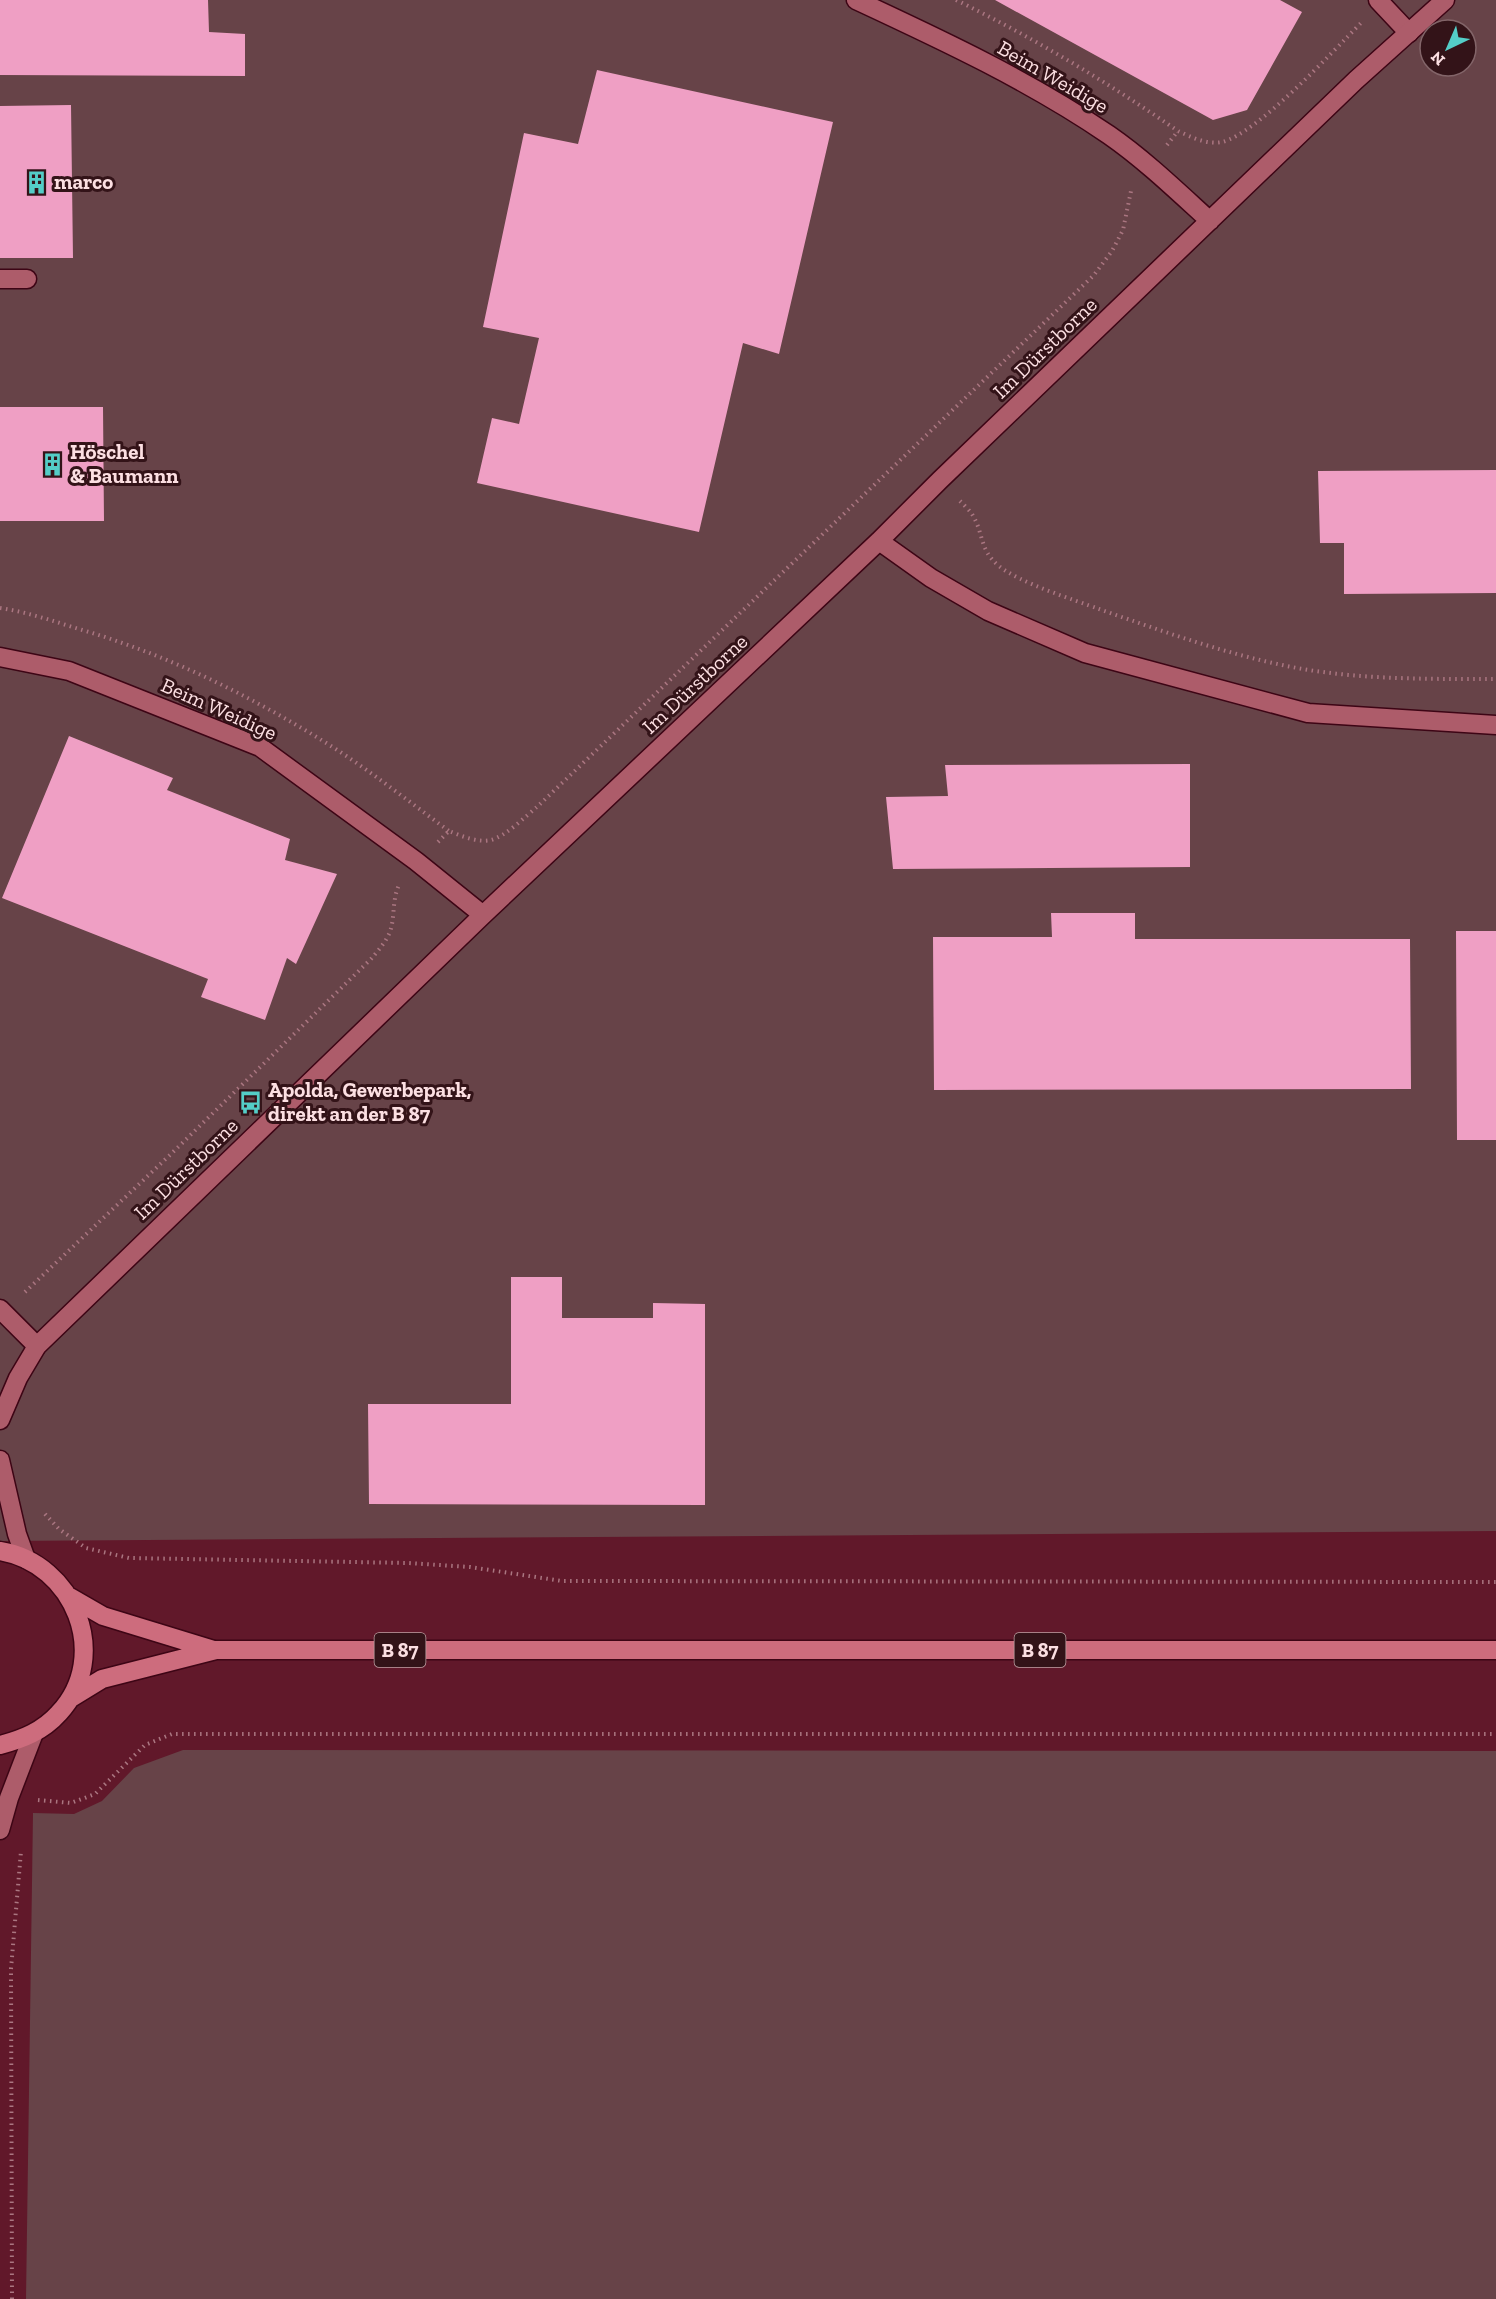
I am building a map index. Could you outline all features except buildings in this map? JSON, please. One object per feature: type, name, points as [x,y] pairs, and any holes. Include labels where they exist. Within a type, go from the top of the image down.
[{"type":"main road","name":"B 87","points":[[0,1551],[26,1558],[51,1574],[70,1597],[82,1630],[84,1648],[82,1665],[70,1698],[60,1712],[34,1733],[0,1745]]},
{"type":"main road","name":"B 87","points":[[70,1597],[102,1616],[216,1650]]},
{"type":"main road","name":"B 87","points":[[70,1698],[102,1679],[216,1650],[1496,1650]]},
{"type":"street","name":"Beim Weidige","points":[[856,0],[933,35],[1027,85],[1109,135],[1150,166],[1210,220]]},
{"type":"street","name":"Im Dürstborne","points":[[0,1420],[18,1378],[37,1346],[483,915],[879,541],[1210,220],[1445,0]]},
{"type":"street","points":[[1379,2],[1409,33]]},
{"type":"street","points":[[0,279],[27,279]]},
{"type":"street","points":[[879,541],[931,578],[988,611],[1085,653],[1308,713],[1496,725]]},
{"type":"street","name":"Beim Weidige","points":[[0,657],[69,670],[260,747],[416,861],[483,915]]},
{"type":"street","points":[[2,1311],[37,1346]]},
{"type":"street","points":[[0,1460],[17,1534],[26,1558]]},
{"type":"street","points":[[0,1830],[9,1798],[34,1733]]},
{"type":"path","points":[[956,0],[1023,34],[1121,92],[1178,131],[1203,142],[1221,142],[1247,130],[1278,104],[1379,2]]},
{"type":"path","points":[[2,1311],[164,1161],[371,959],[389,935],[394,915],[393,897],[399,884],[416,861],[449,831],[466,838],[491,840],[508,830],[538,806],[1094,275],[1112,251],[1123,230],[1131,191],[1178,131]]},
{"type":"path","points":[[908,453],[940,480],[972,513],[980,531],[983,548],[999,566],[1021,578],[1092,607],[1156,629],[1283,665],[1368,676],[1496,679]]},
{"type":"path","points":[[38,1508],[58,1529],[86,1548],[129,1558],[408,1563],[470,1567],[562,1581],[1496,1582]]},
{"type":"path","points":[[30,1800],[70,1803],[95,1794],[145,1746],[172,1734],[1496,1734]]},
{"type":"path","points":[[12,2299],[11,1969],[22,1846]]},
{"type":"shaded area","points":[[0,0],[1496,0],[1496,1531],[0,1541]]},
{"type":"shaded area","points":[[183,1750],[1496,1751],[1496,2299],[26,2299],[33,1813],[74,1814],[102,1801],[134,1768]]},
{"type":"place","name":"marco","points":[[36,182]]},
{"type":"place","name":"Höschel & Baumann","points":[[52,464]]},
{"type":"place","name":"Apolda, Gewerbepark, direkt an der B 87","points":[[250,1102]]}]
